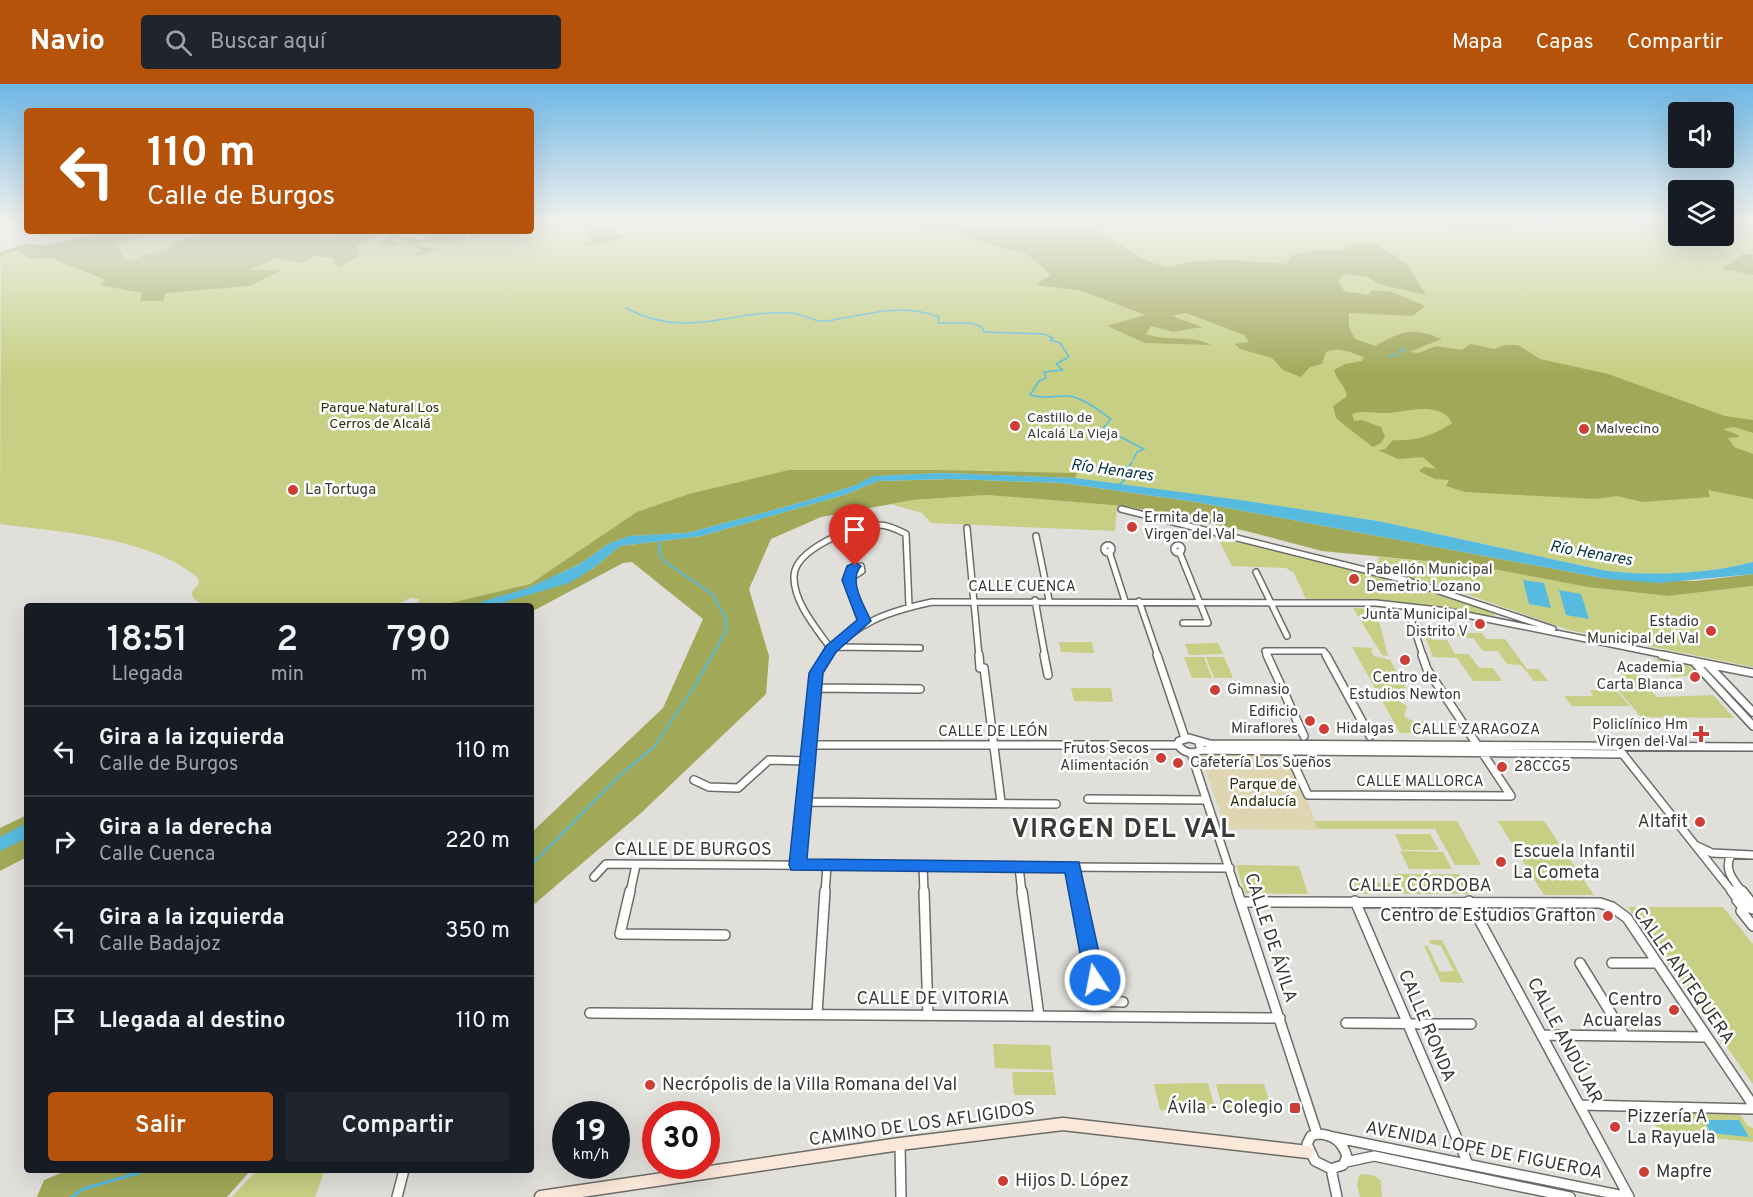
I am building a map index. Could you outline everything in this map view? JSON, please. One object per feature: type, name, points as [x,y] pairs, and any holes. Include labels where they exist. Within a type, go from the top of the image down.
[{"type":"street","points":[[1120,509],[1409,581],[1578,638],[1753,673]]},
{"type":"street","points":[[909,606],[906,534],[892,526],[873,525],[845,533],[820,544],[803,557],[794,573],[799,600],[832,648],[920,648]]},
{"type":"street","points":[[967,528],[980,668],[984,669],[1001,802]]},
{"type":"street","points":[[1036,536],[1049,600]]},
{"type":"street","points":[[1109,551],[1125,601]]},
{"type":"street","points":[[1179,552],[1208,623],[1183,623]]},
{"type":"street","points":[[1256,572],[1287,636]]},
{"type":"street","points":[[848,580],[864,621]]},
{"type":"street","name":"CALLE CUENCA","points":[[798,865],[816,673],[832,648],[864,621],[909,606],[932,602],[972,600],[1049,600],[1270,602],[1407,607],[1447,611],[1578,638]]},
{"type":"street","points":[[1035,600],[1048,675]]},
{"type":"street","points":[[1139,601],[1185,738],[1200,746],[1191,753],[1178,745],[1179,741],[1185,738]]},
{"type":"street","name":"CALLE MALLORCA","points":[[1291,758],[1308,795],[1510,796],[1427,669],[1407,607]]},
{"type":"street","points":[[1503,622],[1504,613]]},
{"type":"street","points":[[1304,736],[1265,651],[1324,651],[1370,736]]},
{"type":"street","points":[[1693,661],[1753,726]]},
{"type":"street","points":[[1707,664],[1753,712]]},
{"type":"street","points":[[813,688],[920,689]]},
{"type":"street","name":"CALLE ZARAGOZA","points":[[1200,746],[1478,744],[1753,747]]},
{"type":"street","name":"CALLE DE LEÓN","points":[[808,745],[1178,745]]},
{"type":"street","name":"CALLE ZARAGOZA","points":[[1200,746],[1623,754]]},
{"type":"street","points":[[1616,746],[1738,899],[1739,904],[1750,905]]},
{"type":"street","name":"CALLE DE ÁVILA","points":[[1191,753],[1317,1134]]},
{"type":"street","points":[[694,780],[709,787],[738,788],[769,760],[807,761]]},
{"type":"street","points":[[1089,800],[1206,800]]},
{"type":"street","points":[[804,802],[1056,804]]},
{"type":"street","points":[[1694,844],[1713,853],[1753,855]]},
{"type":"street","points":[[1731,855],[1728,859],[1727,870],[1750,905]]},
{"type":"street","name":"CALLE DE BURGOS","points":[[594,877],[606,864],[1230,868]]},
{"type":"street","points":[[636,865],[620,934],[725,935]]},
{"type":"street","points":[[923,865],[928,1015]]},
{"type":"street","points":[[817,1014],[826,866]]},
{"type":"street","points":[[1019,867],[1039,1016]]},
{"type":"street","points":[[1072,867],[1099,1001],[1123,1002]]},
{"type":"street","name":"CALLE RONDA","points":[[1355,901],[1468,1164]]},
{"type":"street","name":"CALLE ANDÚJAR","points":[[1469,901],[1629,1197]]},
{"type":"street","name":"CALLE CÓRDOBA","points":[[1241,902],[1600,903]]},
{"type":"street","name":"CALLE ANTEQUERA","points":[[1600,903],[1612,907],[1627,918],[1753,1107]]},
{"type":"street","points":[[1750,905],[1741,911],[1753,926]]},
{"type":"street","points":[[1580,963],[1625,1036]]},
{"type":"street","points":[[1612,963],[1657,963]]},
{"type":"street","name":"CALLE DE VITORIA","points":[[591,1013],[1278,1017]]},
{"type":"street","points":[[1346,1023],[1471,1024]]},
{"type":"street","points":[[1542,1035],[1705,1036]]},
{"type":"street","points":[[1580,1105],[1753,1107]]},
{"type":"street","name":"CAMINO DE LOS AFLIGIDOS","points":[[541,1197],[900,1144],[1063,1124],[1308,1152]]},
{"type":"street","points":[[1317,1134],[1333,1137],[1344,1147],[1346,1162],[1340,1168],[1331,1169],[1320,1166],[1308,1152],[1309,1140],[1317,1134]]},
{"type":"street","name":"AVENIDA LOPE DE FIGUEROA","points":[[1333,1137],[1629,1197]]},
{"type":"street","points":[[900,1144],[901,1197]]},
{"type":"street","name":"AVENIDA LOPE DE FIGUEROA","points":[[1346,1162],[1374,1156],[1570,1197]]},
{"type":"street","points":[[1331,1169],[1337,1197]]},
{"type":"street","points":[[397,1197],[403,1173]]},
{"type":"green space","name":"Parque Natural Los Cerros de Alcalá","points":[[1,271],[83,271],[105,280],[101,285],[182,271],[1753,271],[1753,562],[1680,573],[1607,571],[1378,521],[1075,478],[941,473],[904,476],[856,485],[657,536],[629,536],[550,571],[530,584],[451,603],[417,603],[419,599],[411,598],[400,603],[200,603],[193,598],[192,592],[199,583],[198,578],[178,564],[156,553],[104,539],[0,524]]},
{"type":"green space","points":[[83,271],[279,271],[250,286],[166,293],[163,301],[140,301],[142,293],[100,285],[105,280]]},
{"type":"green space","points":[[1046,271],[1411,271],[1426,295],[1378,284],[1368,277],[1345,274],[1338,281],[1344,291],[1369,295],[1372,290],[1392,292],[1425,306],[1413,316],[1349,313],[1349,327],[1355,339],[1375,346],[1393,336],[1415,332],[1442,339],[1409,352],[1419,353],[1436,346],[1462,350],[1470,344],[1494,349],[1505,345],[1518,345],[1540,359],[1608,374],[1725,416],[1753,420],[1753,433],[1734,427],[1723,429],[1738,435],[1739,437],[1728,438],[1734,447],[1753,454],[1753,499],[1708,490],[1710,497],[1643,502],[1617,496],[1596,499],[1465,492],[1446,486],[1449,480],[1435,479],[1419,471],[1424,467],[1436,469],[1423,457],[1398,459],[1378,450],[1385,449],[1393,440],[1424,437],[1452,423],[1439,411],[1422,409],[1352,414],[1354,421],[1362,420],[1381,427],[1385,437],[1381,443],[1373,447],[1336,418],[1333,406],[1347,396],[1334,370],[1345,364],[1362,361],[1364,357],[1345,351],[1331,350],[1326,352],[1322,364],[1310,367],[1301,377],[1283,370],[1272,358],[1240,349],[1235,344],[1249,342],[1244,335],[1186,313],[1172,316],[1202,327],[1173,332],[1151,326],[1146,334],[1162,338],[1195,340],[1211,345],[1145,343],[1107,326],[1145,315],[1082,291],[1035,285],[1051,275]]},
{"type":"green space","points":[[1732,271],[1753,271],[1753,275]]},
{"type":"green space","points":[[789,470],[1077,473],[1075,478],[941,473],[873,476],[856,485],[803,502],[687,533],[629,536],[608,544],[580,564],[560,573],[592,569],[620,546],[701,536],[844,495],[878,481],[951,479],[1063,483],[1196,502],[1608,579],[1695,581],[1753,574],[1753,586],[1668,596],[1587,587],[1478,566],[1322,551],[1246,531],[1125,506],[986,495],[913,500],[821,517],[771,539],[749,589],[769,656],[766,694],[641,813],[534,904],[534,830],[663,708],[703,619],[632,562],[623,563],[534,610],[534,603],[451,603],[530,584],[637,512],[689,494]]},
{"type":"green space","points":[[986,495],[1117,505],[1115,531],[931,523],[922,513],[890,504],[913,500]]},
{"type":"green space","points":[[1220,542],[1254,543],[1376,572],[1379,557],[1486,567],[1587,587],[1668,596],[1753,586],[1753,667],[1569,630],[1446,587],[1384,572],[1383,578],[1446,594],[1494,612],[1495,616],[1376,600],[1306,599],[1294,573],[1286,568],[1232,566]]},
{"type":"green space","points":[[1353,608],[1376,609],[1388,656],[1382,655]]},
{"type":"green space","points":[[1419,620],[1433,640],[1447,640],[1455,654],[1469,654],[1479,668],[1493,668],[1502,681],[1473,681],[1457,658],[1433,657]]},
{"type":"green space","points":[[1456,633],[1482,633],[1486,639],[1505,639],[1527,669],[1539,669],[1548,681],[1534,681],[1521,665],[1507,664],[1498,651],[1483,651],[1473,638],[1460,638]]},
{"type":"green space","points":[[1059,642],[1092,642],[1094,653],[1061,652]]},
{"type":"green space","points":[[1218,643],[1223,654],[1189,655],[1185,644]]},
{"type":"green space","points":[[1352,647],[1373,648],[1371,650],[1374,656],[1390,660],[1406,688],[1393,693],[1396,700],[1407,706],[1404,717],[1413,721],[1426,721],[1431,733],[1400,733]]},
{"type":"green space","points":[[1184,657],[1204,657],[1212,678],[1192,678]]},
{"type":"green space","points":[[1206,657],[1224,657],[1233,678],[1214,678]]},
{"type":"green space","points":[[1654,658],[1689,665],[1697,675],[1672,677],[1669,673],[1674,672]]},
{"type":"green space","points":[[1615,666],[1631,666],[1649,688],[1616,687],[1612,683],[1630,683]]},
{"type":"green space","points":[[1071,688],[1111,688],[1113,702],[1074,701]]},
{"type":"green space","points":[[1590,690],[1616,690],[1630,706],[1572,706],[1564,696],[1593,696]]},
{"type":"green space","points":[[1618,690],[1650,690],[1657,697],[1713,695],[1734,718],[1641,717]]},
{"type":"green space","name":"Parque de Andalucía","points":[[1201,755],[1288,756],[1315,821],[1457,821],[1481,865],[1455,865],[1435,829],[1226,829]]},
{"type":"green space","points":[[24,816],[24,859],[0,871],[0,828]]},
{"type":"green space","points":[[1498,821],[1544,821],[1594,895],[1544,895]]},
{"type":"green space","points":[[1395,834],[1430,834],[1439,850],[1402,850]]},
{"type":"green space","points":[[1400,851],[1443,852],[1452,869],[1409,869]]},
{"type":"green space","points":[[1236,865],[1299,866],[1308,894],[1245,893]]},
{"type":"green space","points":[[1394,874],[1459,874],[1470,894],[1359,894],[1354,882],[1398,883]]},
{"type":"green space","points":[[1628,907],[1723,907],[1753,944],[1753,1084]]},
{"type":"green space","points":[[1429,940],[1442,940],[1464,983],[1441,982],[1424,946],[1428,946],[1440,972],[1454,971],[1441,946],[1431,944]]},
{"type":"green space","points":[[993,1044],[1050,1045],[1053,1070],[995,1068]]},
{"type":"green space","points":[[1012,1072],[1053,1072],[1056,1095],[1014,1095]]},
{"type":"green space","points":[[1208,1083],[1215,1109],[1160,1110],[1154,1084]]},
{"type":"green space","points":[[1216,1084],[1264,1084],[1272,1111],[1223,1111]]},
{"type":"green space","points":[[1647,1112],[1739,1113],[1748,1126],[1753,1128],[1753,1142],[1660,1133]]},
{"type":"green space","points":[[61,1173],[248,1173],[227,1197],[37,1197],[44,1180]]},
{"type":"green space","points":[[254,1173],[324,1173],[315,1197],[232,1197]]},
{"type":"green space","points":[[1359,1175],[1375,1176],[1381,1181],[1382,1197],[1360,1197],[1357,1185]]},
{"type":"sand","name":"Parque de Andalucía","points":[[1201,755],[1288,756],[1318,830],[1226,829]]},
{"type":"water","points":[[941,473],[1075,478],[1378,521],[1607,571],[1680,573],[1753,562],[1753,574],[1659,583],[1608,579],[1196,502],[1063,483],[951,479],[878,481],[844,495],[701,536],[620,546],[592,569],[569,583],[501,603],[477,603],[528,588],[580,564],[608,544],[629,536],[687,533],[803,502],[856,485],[873,476]]},
{"type":"water","points":[[1523,580],[1544,583],[1551,608],[1529,604]]},
{"type":"water","points":[[1559,590],[1581,594],[1589,619],[1566,615]]},
{"type":"water","points":[[24,825],[24,839],[0,851],[0,837]]},
{"type":"water","points":[[1704,1120],[1739,1120],[1749,1137],[1711,1133]]},
{"type":"waterway","name":"Río Henares","points":[[626,308],[648,318],[689,323],[769,313],[792,313],[813,320],[827,321],[883,311],[910,310],[939,317],[938,323],[971,323],[982,327],[984,332],[1044,334],[1053,338],[1050,340],[1060,343],[1069,357],[1056,364],[1063,370],[1044,372],[1046,378],[1039,381],[1030,395],[1068,396],[1091,405],[1111,419],[1103,428],[1144,449],[1137,452],[1133,460]]},
{"type":"waterway","points":[[1400,352],[1405,349]]},
{"type":"waterway","points":[[1389,357],[1397,354]]},
{"type":"waterway","name":"Río Henares","points":[[1125,472],[1132,462]]},
{"type":"waterway","name":"Río Henares","points":[[1119,485],[1128,477],[1126,471]]},
{"type":"waterway","points":[[534,862],[619,776],[654,747],[694,687],[726,631],[726,618],[712,594],[665,562],[660,555],[659,540]]},
{"type":"waterway","points":[[72,1197],[83,1189],[138,1173]]},
{"type":"place","name":"Castillo de Alcalá La Vieja","points":[[1015,426]]},
{"type":"place","name":"Malvecino","points":[[1584,429]]},
{"type":"place","name":"La Tortuga","points":[[293,490]]},
{"type":"place","name":"Ermita de la Virgen del Val","points":[[1132,527]]},
{"type":"place","name":"Pabellón Municipal Demetrio Lozano","points":[[1354,579]]},
{"type":"place","name":"Junta Municipal Distrito V","points":[[1480,624]]},
{"type":"place","name":"Estadio Municipal del Val","points":[[1711,631]]},
{"type":"place","name":"Centro de Estudios Newton","points":[[1405,660]]},
{"type":"place","name":"Academia Carta Blanca","points":[[1695,677]]},
{"type":"place","name":"Gimnasio","points":[[1215,690]]},
{"type":"place","name":"Edificio Miraflores","points":[[1310,721]]},
{"type":"place","name":"Hidalgas","points":[[1324,729]]},
{"type":"place","name":"Policlínico Hm Virgen del Val","points":[[1701,734]]},
{"type":"place","name":"Frutos Secos Alimentación","points":[[1161,758]]},
{"type":"place","name":"Cafetería Los Sueños","points":[[1178,763]]},
{"type":"place","name":"28CCG5","points":[[1502,767]]},
{"type":"place","name":"Altafit","points":[[1700,822]]},
{"type":"place","name":"Escuela Infantil La Cometa","points":[[1501,862]]},
{"type":"place","name":"Centro de Estudios Grafton","points":[[1608,916]]},
{"type":"place","name":"Centro Acuarelas","points":[[1674,1010]]},
{"type":"place","name":"Necrópolis de la Villa Romana del Val","points":[[650,1085]]},
{"type":"place","name":"Ávila - Colegio","points":[[1295,1108]]},
{"type":"place","name":"Pizzería A La Rayuela","points":[[1615,1127]]},
{"type":"place","name":"Mapfre","points":[[1644,1172]]},
{"type":"place","name":"Hijos D. López","points":[[1003,1181]]},
{"type":"district","name":"VIRGEN DEL VAL","points":[[1124,830]]},
{"type":"route","points":[[855,566],[851,569],[848,580],[864,621],[831,649],[816,673],[810,712],[798,865],[1072,867],[1095,980]]}]
